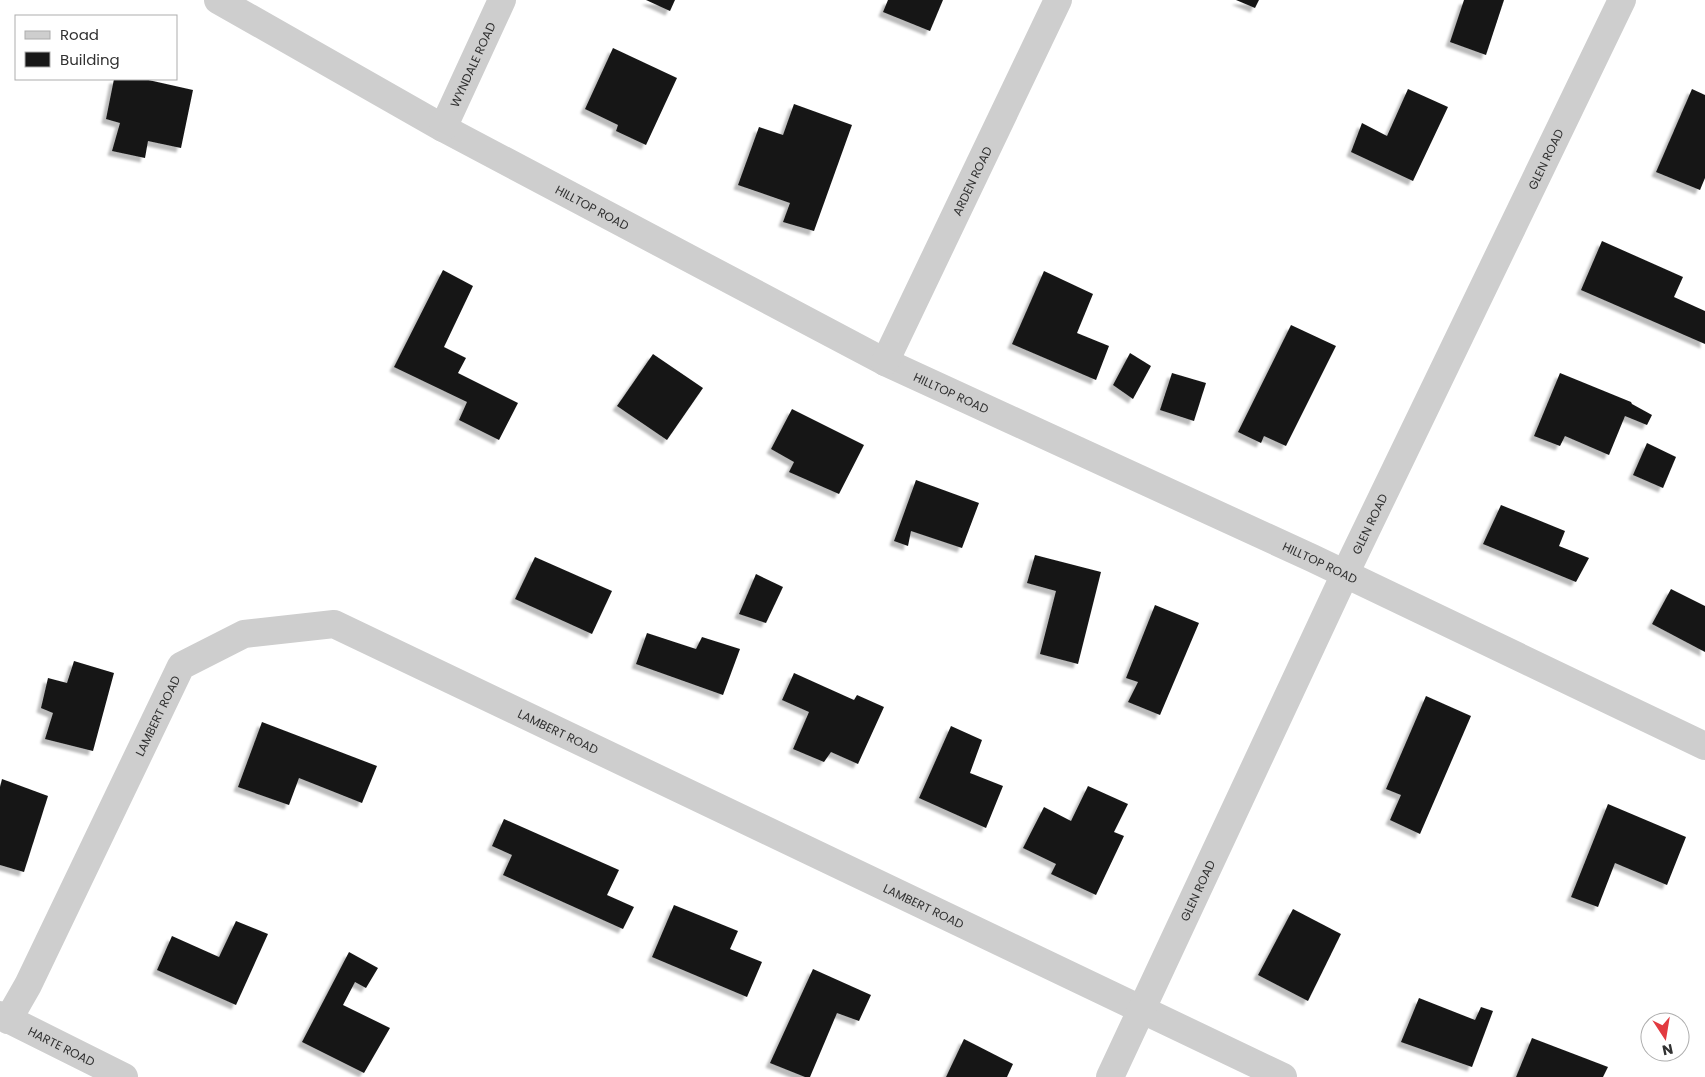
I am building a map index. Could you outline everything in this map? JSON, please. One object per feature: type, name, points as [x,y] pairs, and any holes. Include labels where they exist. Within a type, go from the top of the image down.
[{"type":"street","name":"HILLTOP ROAD","points":[[218,0],[443,128],[886,362],[1345,574],[1705,746]]},
{"type":"street","name":"WYNDALE ROAD","points":[[443,128],[502,0]]},
{"type":"street","name":"ARDEN ROAD","points":[[886,362],[1058,0]]},
{"type":"street","name":"GLEN ROAD","points":[[1110,1077],[1345,574],[1622,0]]},
{"type":"street","name":"LAMBERT ROAD","points":[[4,1018],[28,985],[181,666],[244,634],[334,624],[1283,1077]]},
{"type":"street","name":"HARTE ROAD","points":[[4,1018],[124,1077]]},
{"type":"building","points":[[646,0],[675,0],[670,11]]},
{"type":"building","points":[[888,0],[943,0],[930,31],[883,12]]},
{"type":"building","points":[[1236,0],[1259,0],[1255,8]]},
{"type":"building","points":[[1464,0],[1504,0],[1486,55],[1450,42]]},
{"type":"building","points":[[613,48],[677,78],[646,145],[616,131],[618,125],[585,109]]},
{"type":"building","points":[[114,80],[148,80],[193,90],[181,148],[148,141],[145,158],[112,151],[120,123],[106,119]]},
{"type":"building","points":[[1408,89],[1448,107],[1413,181],[1351,152],[1362,123],[1387,136]]},
{"type":"building","points":[[1692,89],[1705,95],[1705,178],[1700,190],[1656,172]]},
{"type":"building","points":[[794,104],[852,125],[814,231],[783,222],[790,203],[738,185],[759,127],[783,135]]},
{"type":"building","points":[[1602,241],[1683,277],[1674,297],[1705,311],[1705,344],[1581,290]]},
{"type":"building","points":[[443,270],[473,286],[444,347],[466,358],[458,373],[518,403],[499,440],[459,420],[467,402],[394,367]]},
{"type":"building","points":[[1044,271],[1093,294],[1077,333],[1109,346],[1096,380],[1012,344]]},
{"type":"building","points":[[1291,325],[1336,346],[1286,446],[1264,436],[1261,443],[1238,432]]},
{"type":"building","points":[[1130,353],[1151,366],[1133,399],[1113,385]]},
{"type":"building","points":[[653,354],[703,388],[667,440],[617,406]]},
{"type":"building","points":[[1172,373],[1206,383],[1194,421],[1160,410]]},
{"type":"building","points":[[1560,373],[1631,402],[1652,415],[1647,425],[1625,416],[1609,455],[1565,436],[1560,446],[1534,436]]},
{"type":"building","points":[[792,409],[864,445],[839,494],[789,472],[794,462],[771,449]]},
{"type":"building","points":[[1647,443],[1676,457],[1663,488],[1633,475]]},
{"type":"building","points":[[916,480],[979,503],[962,548],[911,531],[908,546],[894,541]]},
{"type":"building","points":[[1501,505],[1565,531],[1559,546],[1589,558],[1576,582],[1483,544]]},
{"type":"building","points":[[1035,555],[1101,572],[1078,664],[1040,654],[1056,591],[1027,583]]},
{"type":"building","points":[[535,557],[612,591],[592,634],[515,599]]},
{"type":"building","points":[[756,574],[783,587],[766,623],[739,614]]},
{"type":"building","points":[[1671,589],[1705,606],[1705,652],[1652,624]]},
{"type":"building","points":[[1155,605],[1199,623],[1160,715],[1128,702],[1138,682],[1126,678]]},
{"type":"building","points":[[647,633],[696,649],[702,637],[740,649],[723,695],[636,664]]},
{"type":"building","points":[[74,661],[114,673],[93,751],[45,739],[53,713],[41,708],[48,678],[67,683]]},
{"type":"building","points":[[794,673],[854,700],[857,695],[884,707],[858,764],[831,752],[824,762],[793,749],[809,712],[782,700]]},
{"type":"building","points":[[1426,696],[1471,716],[1420,834],[1390,820],[1401,795],[1386,789]]},
{"type":"building","points":[[262,722],[377,766],[362,803],[299,778],[289,805],[238,787]]},
{"type":"building","points":[[951,726],[982,740],[970,773],[1003,786],[986,828],[919,798]]},
{"type":"building","points":[[2,779],[48,796],[24,872],[0,865],[0,787]]},
{"type":"building","points":[[1088,786],[1128,804],[1114,832],[1124,836],[1096,895],[1051,874],[1056,864],[1023,848],[1044,807],[1071,821]]},
{"type":"building","points":[[1608,804],[1686,837],[1667,885],[1615,863],[1598,907],[1571,897]]},
{"type":"building","points":[[504,819],[619,870],[607,895],[634,907],[623,929],[503,875],[512,855],[492,846]]},
{"type":"building","points":[[674,905],[738,931],[730,949],[762,962],[747,997],[652,957]]},
{"type":"building","points":[[1293,909],[1341,934],[1308,1001],[1258,975]]},
{"type":"building","points":[[236,921],[268,934],[236,1005],[157,970],[172,936],[219,957]]},
{"type":"building","points":[[349,952],[378,968],[366,988],[355,982],[343,1005],[390,1028],[364,1073],[302,1042]]},
{"type":"building","points":[[813,969],[871,995],[859,1021],[837,1013],[810,1077],[805,1077],[770,1063]]},
{"type":"building","points":[[1419,998],[1475,1020],[1481,1007],[1493,1011],[1472,1067],[1401,1042]]},
{"type":"building","points":[[1532,1038],[1608,1067],[1603,1077],[1516,1077]]},
{"type":"building","points":[[964,1039],[1013,1064],[1007,1077],[946,1077]]}]
